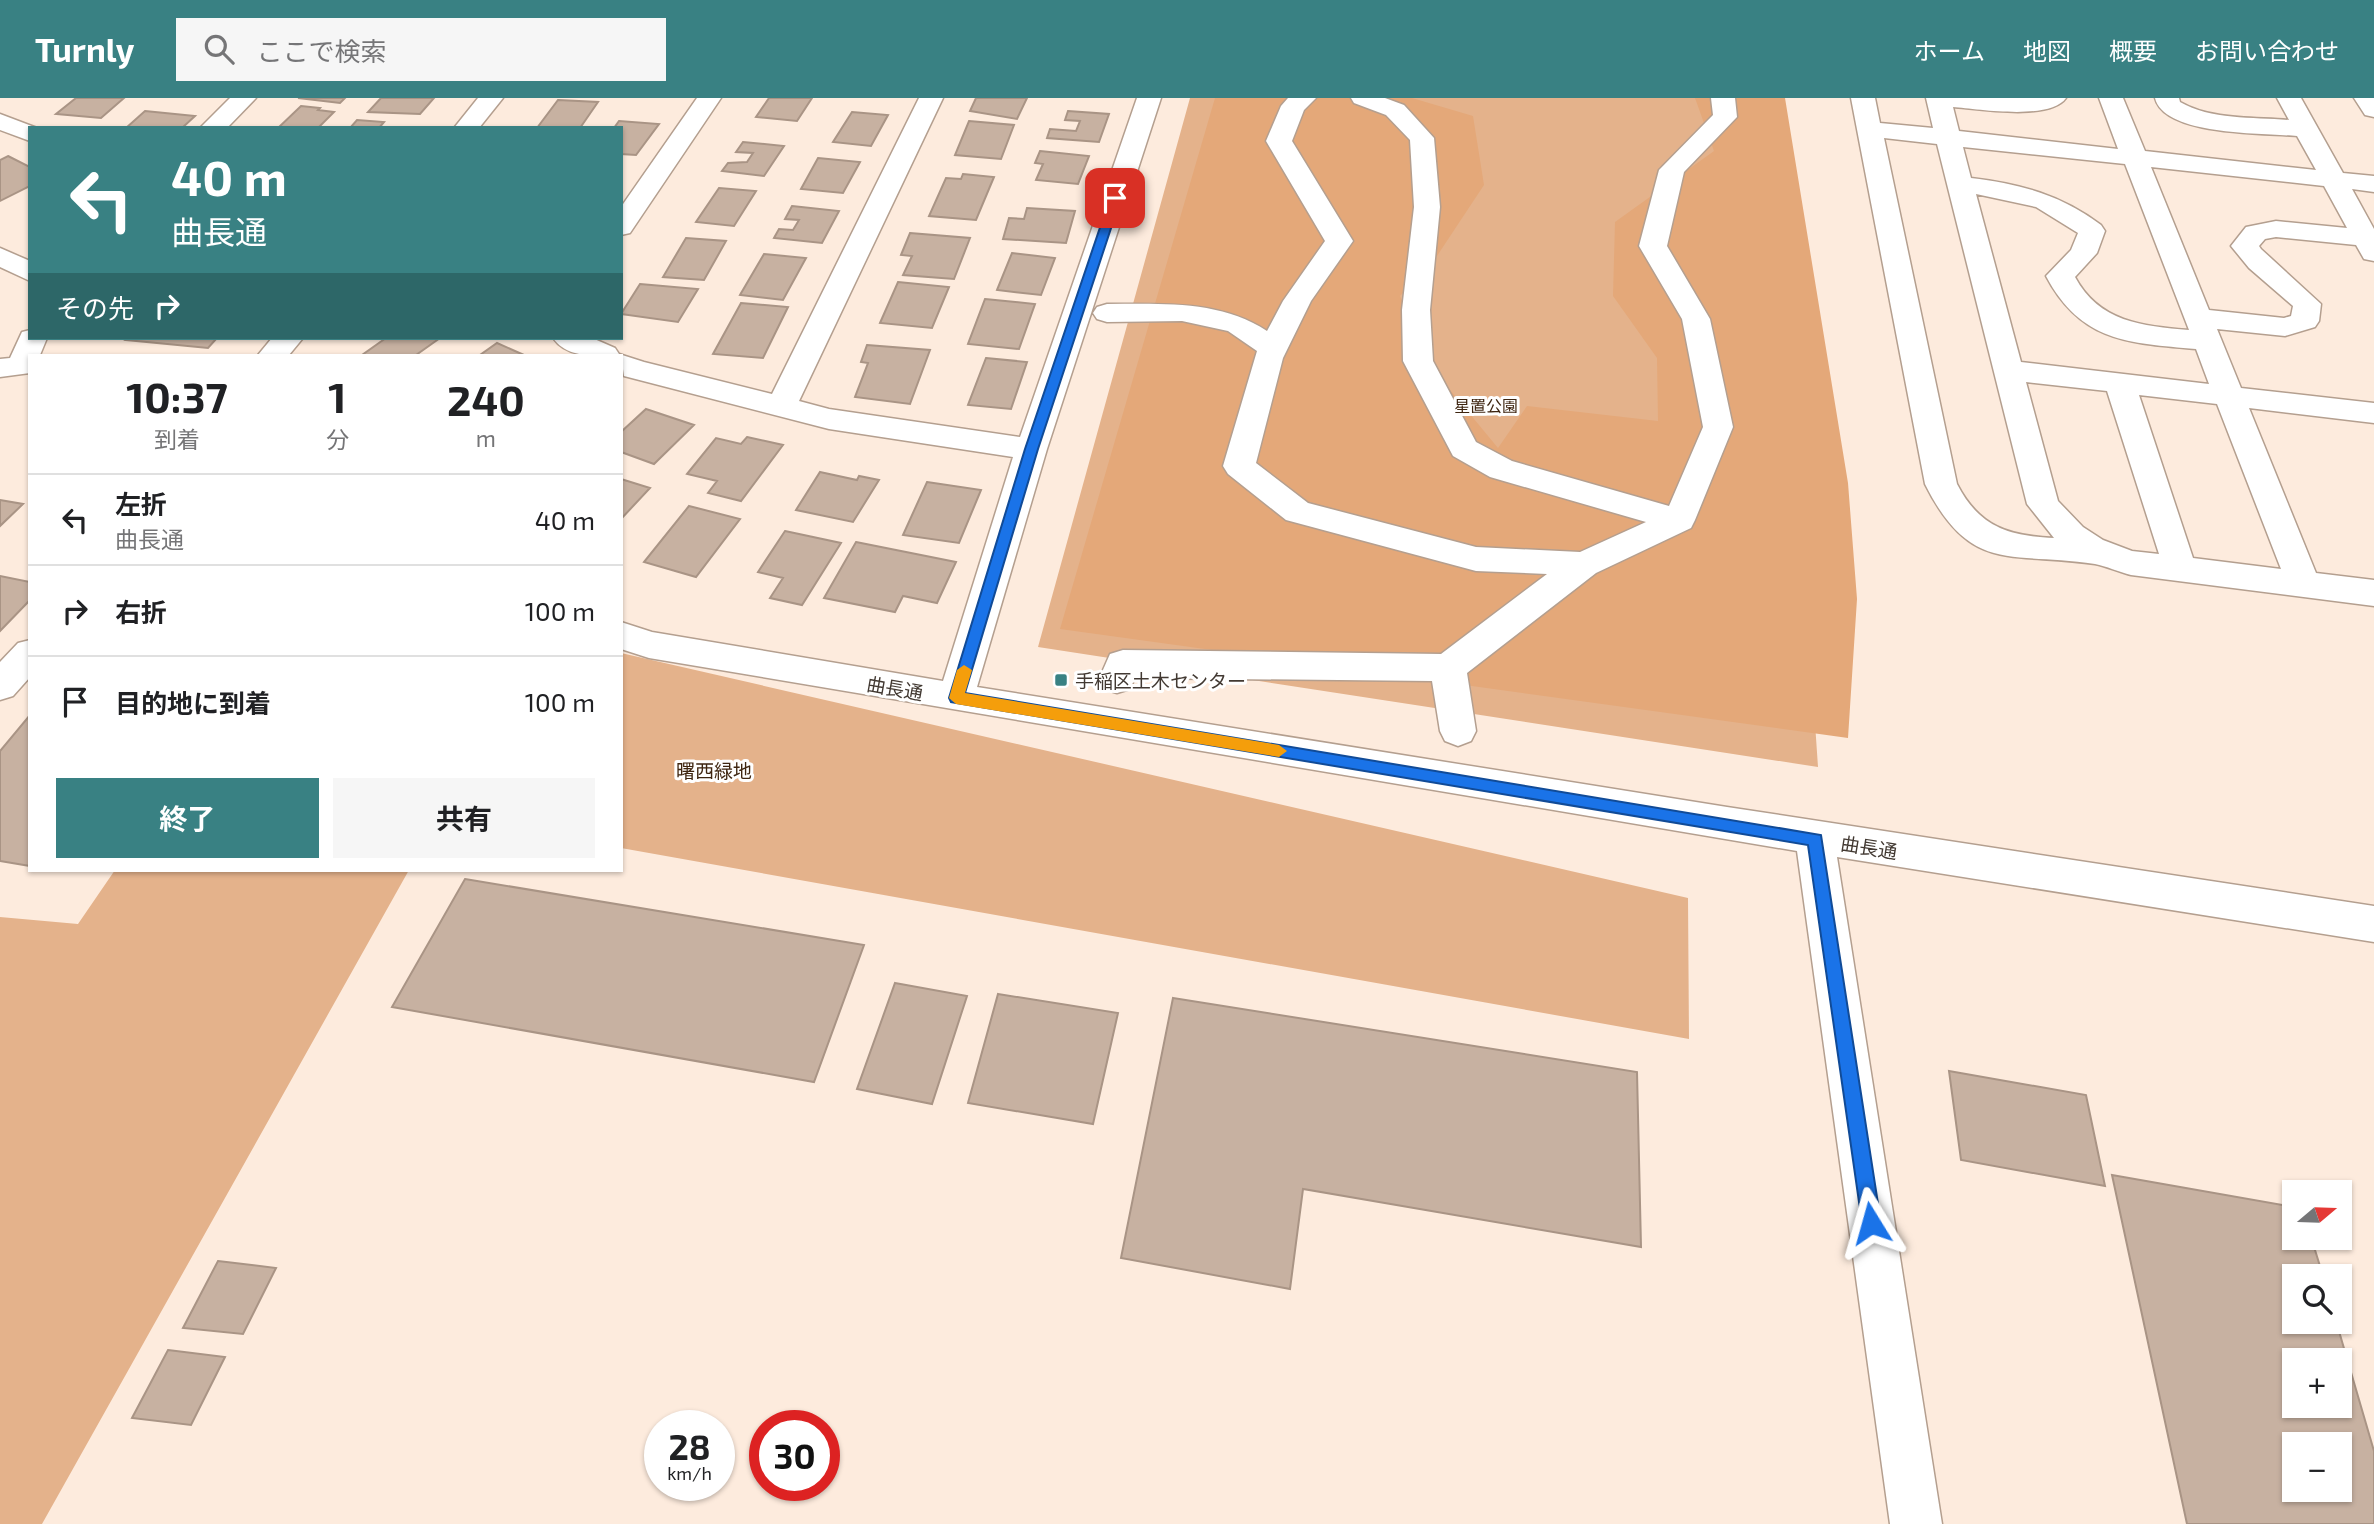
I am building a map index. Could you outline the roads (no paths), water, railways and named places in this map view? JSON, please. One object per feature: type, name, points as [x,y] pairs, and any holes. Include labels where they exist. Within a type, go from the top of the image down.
[{"type":"street","points":[[214,126],[244,98]]},
{"type":"street","points":[[468,126],[491,98]]},
{"type":"street","points":[[623,224],[709,98]]},
{"type":"street","points":[[782,405],[932,98]]},
{"type":"street","points":[[956,698],[1031,449],[1149,98]]},
{"type":"street","points":[[1304,98],[1293,106],[1279,141],[1339,241],[1297,301],[1273,348],[1239,466],[1297,512],[1476,559],[1584,564]]},
{"type":"street","points":[[1363,98],[1395,110],[1423,138],[1427,207],[1416,310],[1418,361],[1464,449],[1501,469],[1679,520]]},
{"type":"street","points":[[1117,679],[1123,664],[1448,668],[1584,564],[1679,520],[1718,426],[1696,319],[1653,246],[1672,170],[1725,117],[1723,98]]},
{"type":"street","points":[[1863,98],[1941,484],[1951,505],[1980,531],[2001,544],[2096,553],[2132,563],[2374,593]]},
{"type":"street","points":[[2054,98],[2032,106],[1938,99],[2043,504],[2064,532],[2096,553]]},
{"type":"street","points":[[2111,98],[2304,585]]},
{"type":"street","points":[[2166,98],[2169,106],[2188,117],[2305,129]]},
{"type":"street","points":[[2289,98],[2333,180],[2369,239]]},
{"type":"street","points":[[2366,98],[2374,110]]},
{"type":"street","points":[[5,113],[28,132]]},
{"type":"street","points":[[1870,129],[2374,184]]},
{"type":"street","points":[[1961,184],[2034,194],[2064,208],[2092,231],[2083,253],[2060,276],[2068,297],[2099,322],[2131,333],[2285,327],[2305,321],[2307,304],[2290,285],[2255,262],[2245,246],[2256,233],[2277,229],[2369,239]]},
{"type":"street","points":[[0,256],[28,272]]},
{"type":"street","points":[[1107,313],[1182,313],[1237,324],[1273,348]]},
{"type":"street","points":[[13,365],[31,340]]},
{"type":"street","points":[[274,354],[286,340]]},
{"type":"street","points":[[572,340],[603,354]]},
{"type":"street","points":[[623,364],[829,419],[1031,449]]},
{"type":"street","points":[[2008,370],[2231,396],[2371,419]]},
{"type":"street","points":[[2120,384],[2180,569]]},
{"type":"street","name":"曲長通","points":[[623,636],[649,645],[956,698],[1815,839],[2374,923]]},
{"type":"street","points":[[0,686],[28,655]]},
{"type":"street","points":[[1448,668],[1458,731]]},
{"type":"street","points":[[1815,839],[1916,1524]]},
{"type":"place","name":"手稲区土木センター","points":[[1061,680]]},
{"type":"park label","name":"星置公園","points":[[1486,405]]},
{"type":"park label","name":"曙西緑地","points":[[714,770]]}]
